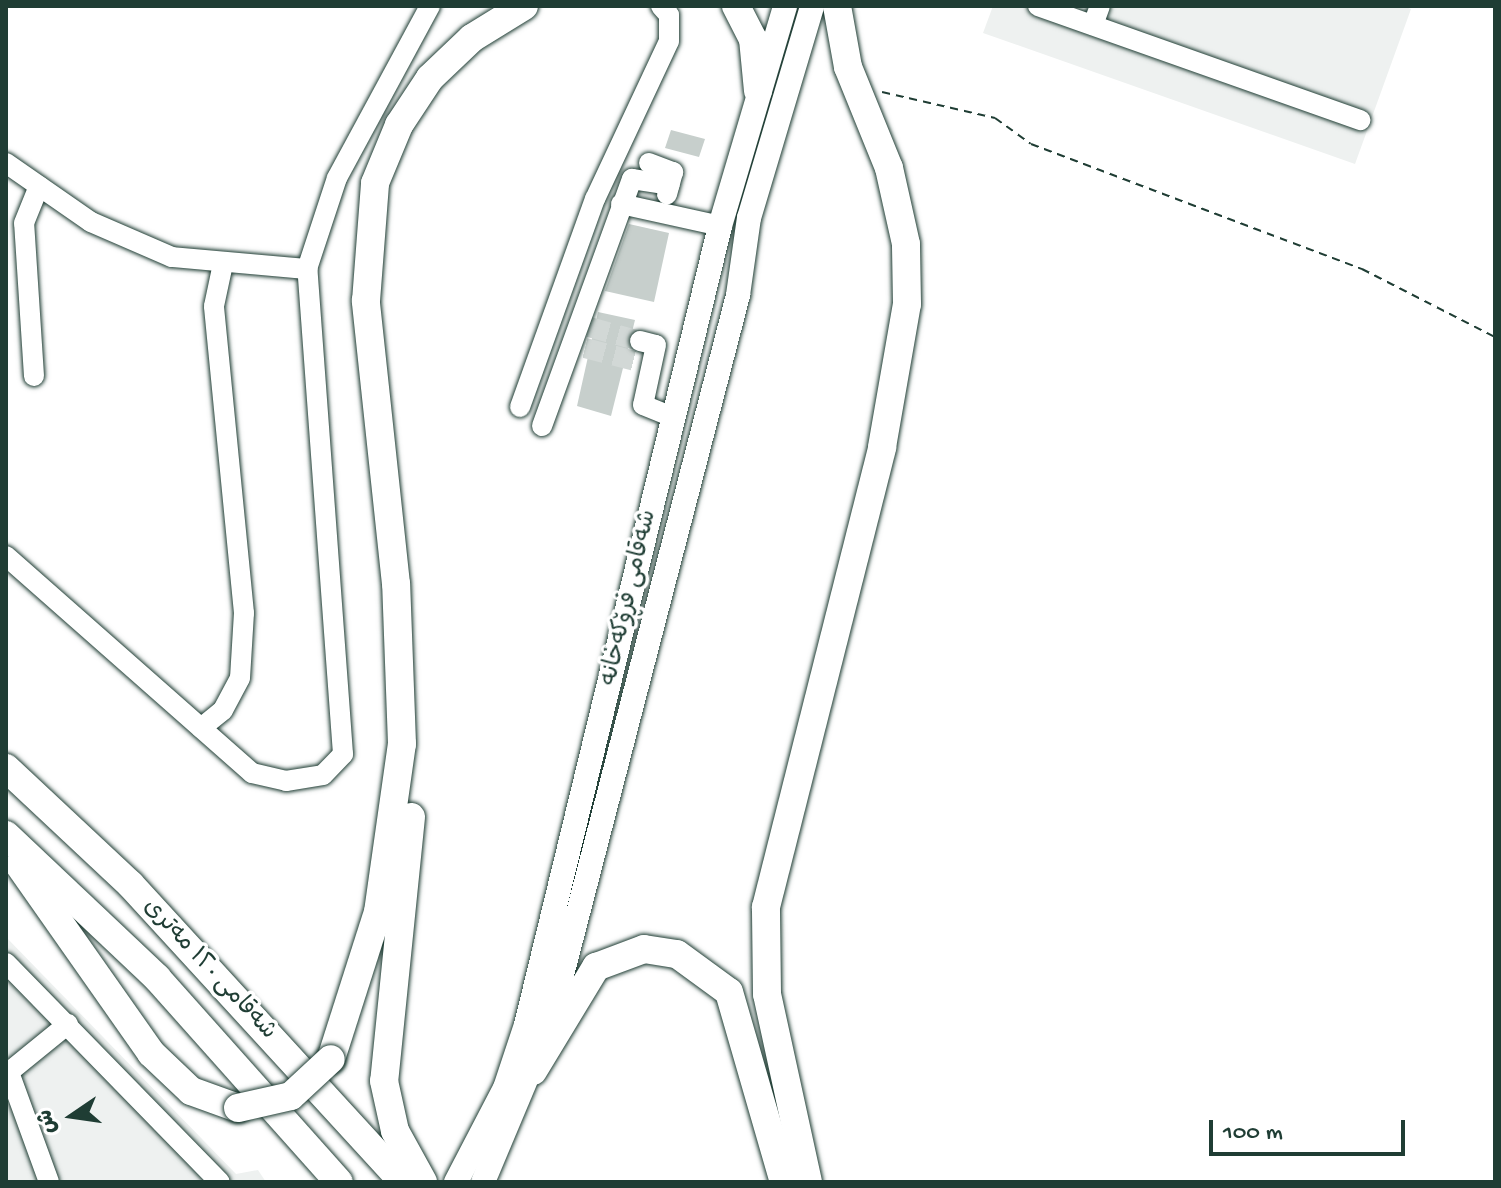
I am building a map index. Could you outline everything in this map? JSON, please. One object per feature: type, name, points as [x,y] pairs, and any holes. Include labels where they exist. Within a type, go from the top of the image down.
[{"type":"highway","points":[[423,1182],[395,1131],[384,1081],[410,855],[413,749],[366,301],[375,183],[399,125],[430,78],[472,38],[524,6]]},
{"type":"highway","points":[[736,6],[753,39],[758,91]]},
{"type":"highway","points":[[807,7],[848,67],[889,168],[906,244],[907,304],[882,447],[766,907],[767,994],[808,1182]]},
{"type":"highway","points":[[6,849],[151,1053],[191,1091],[238,1108],[291,1096],[331,1059],[378,912],[399,800],[396,584]]},
{"type":"highway","name":"شەقامی ١٢٠ مەتری","points":[[6,768],[130,884],[403,1182]]},
{"type":"highway","name":"شەقامی ١٢٠ مەتری","points":[[6,835],[157,978],[339,1182]]},
{"type":"highway","points":[[533,1071],[596,967],[644,949],[677,954],[729,992],[784,1182]]},
{"type":"main road","name":"شەقامی فڕۆکەخانە","points":[[457,1180],[505,1088],[526,1025],[722,218],[758,91],[807,7]]},
{"type":"main road","name":"شەقامی فڕۆکەخانە","points":[[483,1182],[533,1071],[738,295],[749,218],[807,7]]},
{"type":"main road","points":[[722,218],[749,218]]},
{"type":"street","points":[[6,556],[252,773],[286,781],[323,775],[343,754],[307,269],[337,178],[430,6]]},
{"type":"street","points":[[549,405],[523,400],[595,199],[669,41],[669,15],[661,6]]},
{"type":"street","points":[[1038,6],[1096,16],[1360,120]]},
{"type":"street","points":[[6,163],[91,222],[172,257],[222,267],[307,269]]},
{"type":"street","points":[[649,163],[672,171],[661,213]]},
{"type":"street","points":[[542,426],[580,335],[621,204],[636,177],[670,185]]},
{"type":"street","points":[[34,376],[24,223],[39,186]]},
{"type":"street","points":[[621,204],[661,213],[722,218]]},
{"type":"street","points":[[201,728],[223,710],[240,678],[244,613],[214,306],[222,267]]},
{"type":"street","points":[[640,341],[656,345],[643,363],[643,405],[673,417]]},
{"type":"street","points":[[6,963],[220,1182]]},
{"type":"street","points":[[49,1182],[14,1117],[9,1072],[68,1024]]},
{"type":"path","points":[[875,90],[995,118],[1031,144],[1362,269],[1495,337]]},
{"type":"shaded area","points":[[993,6],[1403,6],[1411,9],[1355,164],[983,33]]},
{"type":"shaded area","points":[[6,937],[236,1174],[258,1170],[266,1182],[6,1182]]},
{"type":"building","points":[[671,130],[705,139],[699,157],[665,148]]},
{"type":"building","points":[[629,224],[669,233],[654,302],[605,291]]},
{"type":"building","points":[[598,312],[635,320],[611,416],[577,406]]},
{"type":"tunnel","points":[[589,327],[640,341]]},
{"type":"tunnel","points":[[585,348],[635,361]]}]
